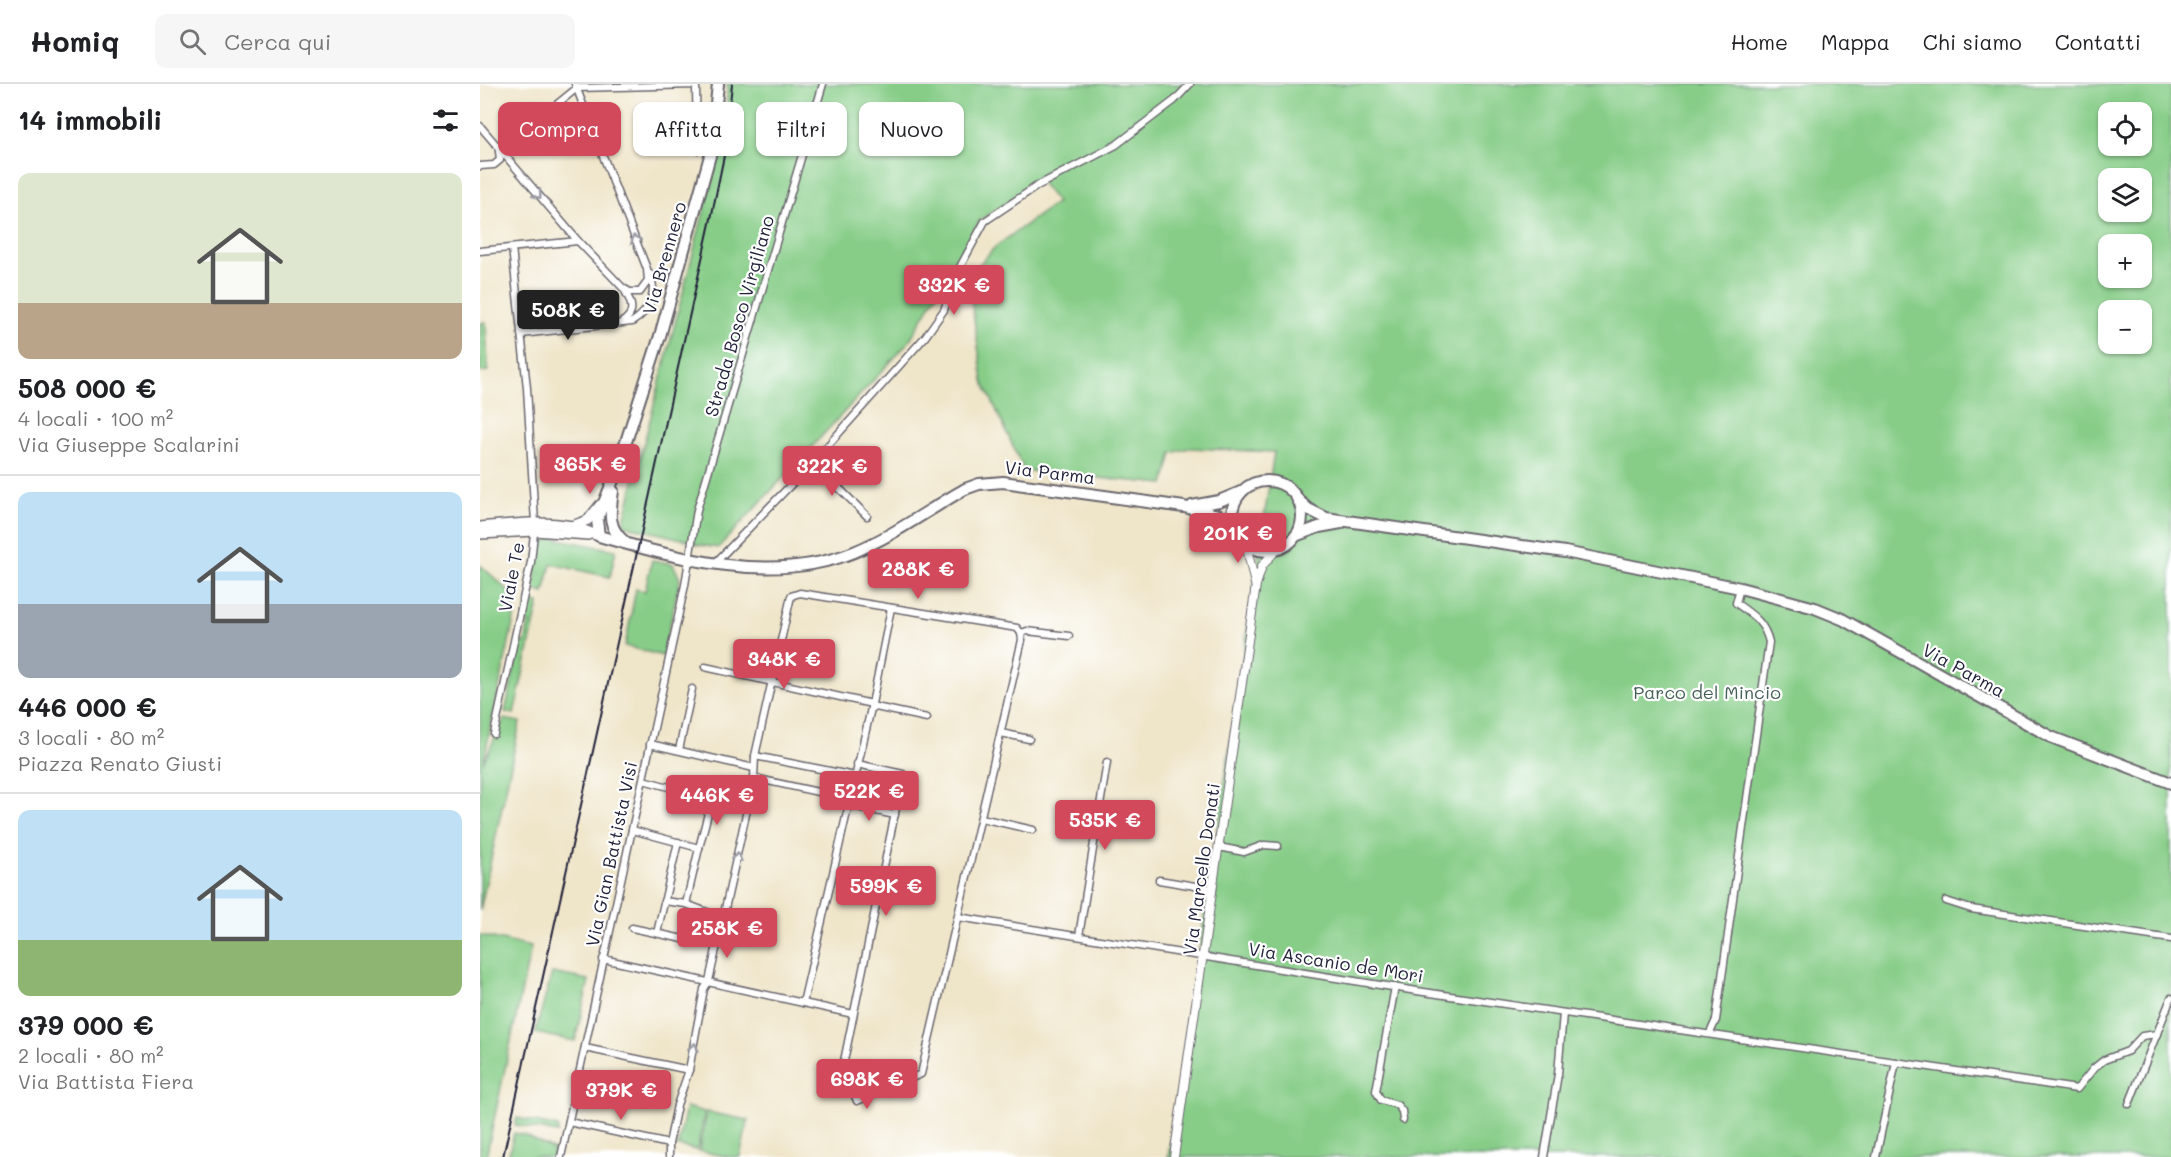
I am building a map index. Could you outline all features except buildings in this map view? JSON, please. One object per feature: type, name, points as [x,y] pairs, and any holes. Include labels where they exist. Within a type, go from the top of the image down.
[{"type":"main road","name":"Via Brennero","points":[[599,536],[597,520],[616,473],[660,336],[711,152],[718,84]]},
{"type":"main road","name":"Via Brennero","points":[[599,536],[610,518],[616,473]]},
{"type":"main road","name":"Via Brennero","points":[[572,526],[588,520],[597,510],[616,473]]},
{"type":"main road","points":[[1259,482],[1274,482],[1286,487],[1298,500],[1302,512],[1301,524],[1295,536],[1276,550],[1255,549],[1237,532],[1233,508],[1244,490],[1259,482]]},
{"type":"main road","name":"Via Parma","points":[[599,536],[689,558],[751,568],[774,569],[807,566],[837,559],[882,538],[965,489],[989,483],[1017,483],[1184,507],[1218,516],[1237,532]]},
{"type":"main road","name":"Via Parma","points":[[1184,507],[1220,501],[1244,490]]},
{"type":"main road","name":"Via Parma","points":[[1298,500],[1318,515],[1565,552],[1740,588],[1815,608],[1842,619],[2051,737],[2171,783]]},
{"type":"main road","points":[[610,518],[615,532],[627,544]]},
{"type":"main road","name":"Via Parma","points":[[1295,536],[1319,526],[1354,522]]},
{"type":"main road","points":[[480,527],[572,526],[599,536]]},
{"type":"main road","points":[[480,534],[535,527],[599,536]]},
{"type":"street","name":"Strada Bosco Virgiliano","points":[[689,558],[697,510],[823,84]]},
{"type":"street","points":[[716,562],[813,462],[925,337],[944,310],[960,267],[985,221],[1037,186],[1116,145],[1175,100],[1190,84]]},
{"type":"street","points":[[557,102],[576,86],[696,85],[696,102]]},
{"type":"street","points":[[521,334],[632,322],[642,315],[649,305],[653,287],[576,86]]},
{"type":"street","points":[[480,126],[498,150]]},
{"type":"street","points":[[480,166],[494,165],[500,160],[500,156]]},
{"type":"street","points":[[503,156],[623,288],[631,300],[632,310],[626,320],[613,324]]},
{"type":"street","points":[[480,251],[578,241]]},
{"type":"street","name":"Viale Te","points":[[494,734],[531,562],[535,527],[533,463],[512,248]]},
{"type":"street","points":[[623,288],[630,292],[640,292],[648,281],[647,269]]},
{"type":"street","points":[[813,462],[867,516]]},
{"type":"street","name":"Via Marcello Donati","points":[[1237,532],[1248,553],[1256,585]]},
{"type":"street","name":"Via Marcello Donati","points":[[1174,1157],[1256,585],[1262,566],[1276,550]]},
{"type":"street","name":"Via Gian Battista Visi","points":[[561,1157],[689,558]]},
{"type":"street","points":[[1710,1033],[1716,1020],[1769,642],[1765,628],[1736,603],[1740,588]]},
{"type":"street","points":[[669,1157],[669,1144],[677,1105],[689,1070],[698,1014],[704,989],[709,981],[754,778],[755,756],[791,596],[800,593],[1017,628],[1022,640],[921,1074],[857,1101],[843,1066],[903,774],[857,764]]},
{"type":"street","points":[[803,1003],[891,608]]},
{"type":"street","points":[[1021,633],[1027,631],[1069,636]]},
{"type":"street","points":[[705,667],[927,718]]},
{"type":"street","points":[[679,750],[693,689]]},
{"type":"street","points":[[1001,733],[1029,739]]},
{"type":"street","points":[[650,744],[754,768]]},
{"type":"street","points":[[755,756],[855,776]]},
{"type":"street","points":[[1079,936],[1107,762]]},
{"type":"street","points":[[754,778],[895,816]]},
{"type":"street","points":[[643,780],[747,808]]},
{"type":"street","points":[[686,904],[712,798]]},
{"type":"street","points":[[981,818],[1033,830]]},
{"type":"street","points":[[632,830],[699,848]]},
{"type":"street","points":[[657,933],[678,842]]},
{"type":"street","points":[[1219,848],[1244,852],[1264,845],[1278,846]]},
{"type":"street","points":[[1159,880],[1213,890]]},
{"type":"street","points":[[664,901],[686,904],[723,918]]},
{"type":"street","points":[[1946,901],[1971,909],[2171,939]]},
{"type":"street","name":"Via Ascanio de Mori","points":[[958,917],[1395,987],[2077,1089],[2094,1068],[2104,1060],[2128,1051],[2142,1036],[2157,1034]]},
{"type":"street","points":[[632,928],[697,942]]},
{"type":"street","points":[[603,959],[853,1014]]},
{"type":"street","points":[[1395,987],[1376,1091],[1381,1100],[1397,1105],[1402,1111],[1403,1120]]},
{"type":"street","points":[[2128,1104],[2171,998]]},
{"type":"street","points":[[1544,1157],[1558,1074],[1563,1012]]},
{"type":"street","points":[[585,1048],[689,1070]]},
{"type":"street","points":[[1876,1157],[1896,1062]]},
{"type":"street","points":[[569,1122],[669,1144]]},
{"type":"green space","name":"Parco del Mincio","points":[[727,84],[2171,84],[2171,1157],[1168,1157],[1274,452],[1189,448],[1172,453],[1164,484],[1024,470],[983,381],[968,277],[995,247],[1057,202],[1040,181],[980,220],[908,343],[718,548],[623,525],[718,156],[744,156],[744,102],[727,102]]},
{"type":"green space","points":[[486,322],[488,371],[480,372],[480,323]]},
{"type":"green space","points":[[552,538],[616,550],[610,577],[551,564],[544,593],[535,590],[533,587],[540,547],[543,542]]},
{"type":"green space","points":[[652,560],[673,564],[680,579],[663,656],[625,646],[636,589],[645,591]]},
{"type":"green space","points":[[480,565],[508,590],[515,614],[483,763],[504,719],[520,722],[480,911]]},
{"type":"green space","points":[[539,603],[514,714],[505,712],[520,642],[525,643],[529,622],[524,621],[527,604]]},
{"type":"green space","points":[[864,773],[896,780],[890,808],[858,801]]},
{"type":"green space","points":[[480,935],[531,947],[486,1157],[480,1157]]},
{"type":"green space","points":[[552,973],[589,980],[575,1041],[535,1033]]},
{"type":"green space","points":[[686,1107],[705,1112],[697,1150],[678,1146]]},
{"type":"green space","points":[[707,1112],[748,1120],[740,1157],[699,1151]]},
{"type":"green space","points":[[517,1118],[558,1127],[558,1133],[515,1125]]},
{"type":"green space","points":[[514,1133],[524,1135],[554,1150],[553,1157],[508,1157]]},
{"type":"railway","points":[[503,1157],[712,214],[725,151],[732,84]]}]
